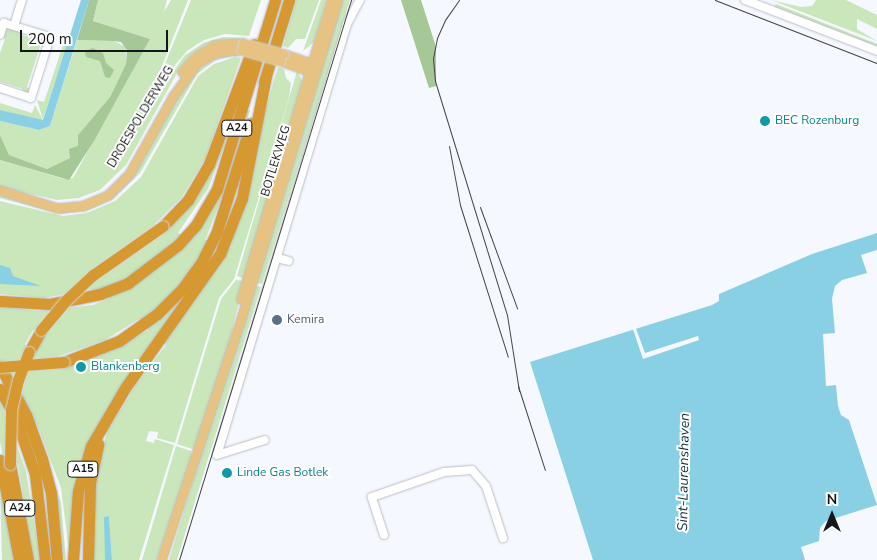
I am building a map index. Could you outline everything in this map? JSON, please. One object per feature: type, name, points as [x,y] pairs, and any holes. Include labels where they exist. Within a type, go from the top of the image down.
[{"type":"highway","name":"A24","points":[[0,301],[50,304],[100,294],[145,272],[188,235],[210,203],[221,179],[275,0]]},
{"type":"highway","name":"A24","points":[[0,367],[64,362],[104,348],[143,325],[182,289],[212,241],[289,0]]},
{"type":"highway","name":"A24","points":[[28,560],[5,462],[11,410],[18,380],[29,352],[41,330],[66,300],[93,275],[163,226],[188,200],[209,164],[253,46],[271,14]]},
{"type":"highway","name":"A15","points":[[73,560],[76,505],[87,457],[100,426],[212,267],[224,245],[242,198],[266,76]]},
{"type":"highway","points":[[0,367],[26,414],[42,458],[54,511],[57,560]]},
{"type":"highway","name":"A15","points":[[88,560],[89,493],[94,460],[106,423],[125,388]]},
{"type":"highway","points":[[0,389],[16,419],[34,474],[46,560]]},
{"type":"highway","points":[[5,462],[19,560]]},
{"type":"main road","name":"BOTLEKWEG","points":[[167,560],[183,499],[236,328],[331,0]]},
{"type":"main road","name":"BOTLEKWEG","points":[[313,66],[338,0]]},
{"type":"main road","name":"DROESPOLDERWEG","points":[[3,191],[60,203],[80,201],[103,192],[131,163],[191,61],[214,45],[242,47],[313,66]]},
{"type":"main road","name":"BOTLEKWEG","points":[[161,560],[183,499]]},
{"type":"street","points":[[14,26],[22,0]]},
{"type":"street","points":[[266,440],[217,455],[348,20],[360,0]]},
{"type":"street","points":[[745,0],[877,51]]},
{"type":"street","points":[[0,35],[4,23],[50,37],[31,98],[0,88]]},
{"type":"street","points":[[277,258],[289,261]]},
{"type":"street","points":[[384,535],[372,497],[444,472],[472,470],[486,486],[503,538]]},
{"type":"green space","points":[[89,0],[98,0],[93,21],[150,39],[94,141],[69,180],[0,160],[0,135],[9,155],[47,169],[70,158],[69,149],[78,146],[78,135],[110,97],[126,64],[127,50],[121,42],[77,40]]},
{"type":"green space","points":[[98,0],[167,0],[164,12],[171,0],[188,0],[160,71],[164,79],[170,77],[184,56],[203,43],[223,37],[245,38],[244,41],[212,41],[192,54],[176,75],[126,165],[100,190],[79,198],[57,200],[0,187],[0,160],[64,179],[73,178],[150,39],[93,21]]},
{"type":"green space","points":[[191,0],[261,0],[249,36],[225,34],[204,40],[187,51],[165,77],[162,71]]},
{"type":"green space","points":[[296,0],[319,0],[305,39],[296,39],[288,48],[283,46]]},
{"type":"green space","points":[[321,0],[326,0],[314,42],[303,51]]},
{"type":"green space","points":[[340,0],[350,0],[262,284],[254,282]]},
{"type":"green space","points":[[401,0],[421,0],[436,47],[436,86],[429,88]]},
{"type":"green space","points":[[771,0],[801,7],[812,6],[816,0],[846,0],[877,15],[877,29],[857,19],[857,29],[877,41]]},
{"type":"green space","points":[[776,4],[877,44],[877,47],[774,7]]},
{"type":"green space","points":[[7,26],[21,30],[20,34],[29,37],[31,33],[46,41],[42,40],[27,87],[31,89],[28,94],[22,93],[23,89],[0,82],[0,53],[5,39],[1,37]]},
{"type":"green space","points":[[65,39],[69,40],[43,119],[37,100],[44,102]]},
{"type":"green space","points":[[77,40],[114,41],[126,47],[126,64],[110,97],[78,135],[78,146],[70,153],[70,158],[47,169],[9,155],[0,135],[0,121],[39,130],[50,126]]},
{"type":"green space","points":[[93,48],[103,53],[106,63],[114,70],[110,78],[105,77],[100,61],[86,57],[85,51]]},
{"type":"green space","points":[[240,54],[214,61],[197,74],[140,173],[113,199],[89,210],[60,214],[0,198],[0,193],[53,211],[82,210],[108,199],[129,180],[172,104],[195,72],[221,56]]},
{"type":"green space","points":[[235,57],[241,58],[205,159],[182,197],[155,224],[168,228],[174,223],[227,127],[225,144],[208,189],[178,233],[194,238],[229,170],[247,110],[250,110],[225,190],[205,240],[230,248],[278,67],[284,69],[286,78],[291,83],[289,98],[234,279],[219,298],[175,443],[157,438],[158,432],[149,431],[146,441],[154,443],[155,439],[174,445],[139,560],[112,560],[109,516],[105,560],[92,560],[93,490],[107,432],[137,383],[166,345],[159,336],[93,435],[70,560],[61,488],[38,427],[0,361],[0,307],[40,311],[93,305],[110,298],[91,289],[44,298],[0,294],[0,201],[63,216],[87,213],[115,201],[141,177],[198,76],[214,64]],"holes":[[[139,319],[148,330],[107,352],[67,368],[59,356],[105,340]],[[52,326],[41,341],[32,362],[25,344],[33,330]]]},
{"type":"green space","points":[[297,71],[302,80],[301,93],[245,279],[237,276]]},
{"type":"green space","points":[[0,103],[32,113],[35,105],[43,120],[42,122],[0,110]]},
{"type":"green space","points":[[236,280],[244,281],[230,339],[196,447],[192,449],[177,444],[221,299]]},
{"type":"green space","points":[[253,285],[261,287],[177,560],[169,560]]},
{"type":"green space","points":[[0,400],[26,471],[40,560],[33,560],[18,463],[4,464],[0,442]]},
{"type":"green space","points":[[176,446],[191,451],[192,460],[156,560],[142,560]]},
{"type":"green space","points":[[52,476],[61,503],[66,560],[64,560]]},
{"type":"green space","points":[[0,485],[14,560],[2,560]]},
{"type":"water","points":[[81,0],[89,0],[50,126],[39,130],[0,121],[0,110],[43,120]]},
{"type":"water","name":"Sint-Laurenshaven","points":[[877,233],[877,250],[861,255],[867,273],[842,280],[835,286],[832,299],[835,333],[823,334],[826,386],[836,385],[841,415],[849,420],[877,505],[826,521],[820,528],[819,541],[801,547],[805,560],[593,560],[530,362],[712,305],[719,301],[719,294],[812,254]]},
{"type":"water","points":[[0,265],[10,268],[13,276],[41,286],[0,284]]},
{"type":"water","points":[[109,516],[112,560],[105,560],[104,517]]},
{"type":"pier","points":[[632,326],[635,326],[645,353],[698,336],[699,340],[643,359]]},
{"type":"railway","points":[[179,560],[351,0]]},
{"type":"railway","points":[[459,0],[445,20],[437,38],[433,58],[435,81],[507,315],[519,391]]},
{"type":"railway","points":[[715,0],[877,63]]},
{"type":"railway","points":[[449,146],[460,205],[508,357]]},
{"type":"railway","points":[[480,207],[517,308]]},
{"type":"railway","points":[[518,386],[545,470]]},
{"type":"place","name":"BEC Rozenburg","points":[[765,121]]},
{"type":"place","name":"Kemira","points":[[277,320]]},
{"type":"place","name":"Blankenberg","points":[[81,367]]},
{"type":"place","name":"Linde Gas Botlek","points":[[227,473]]}]
